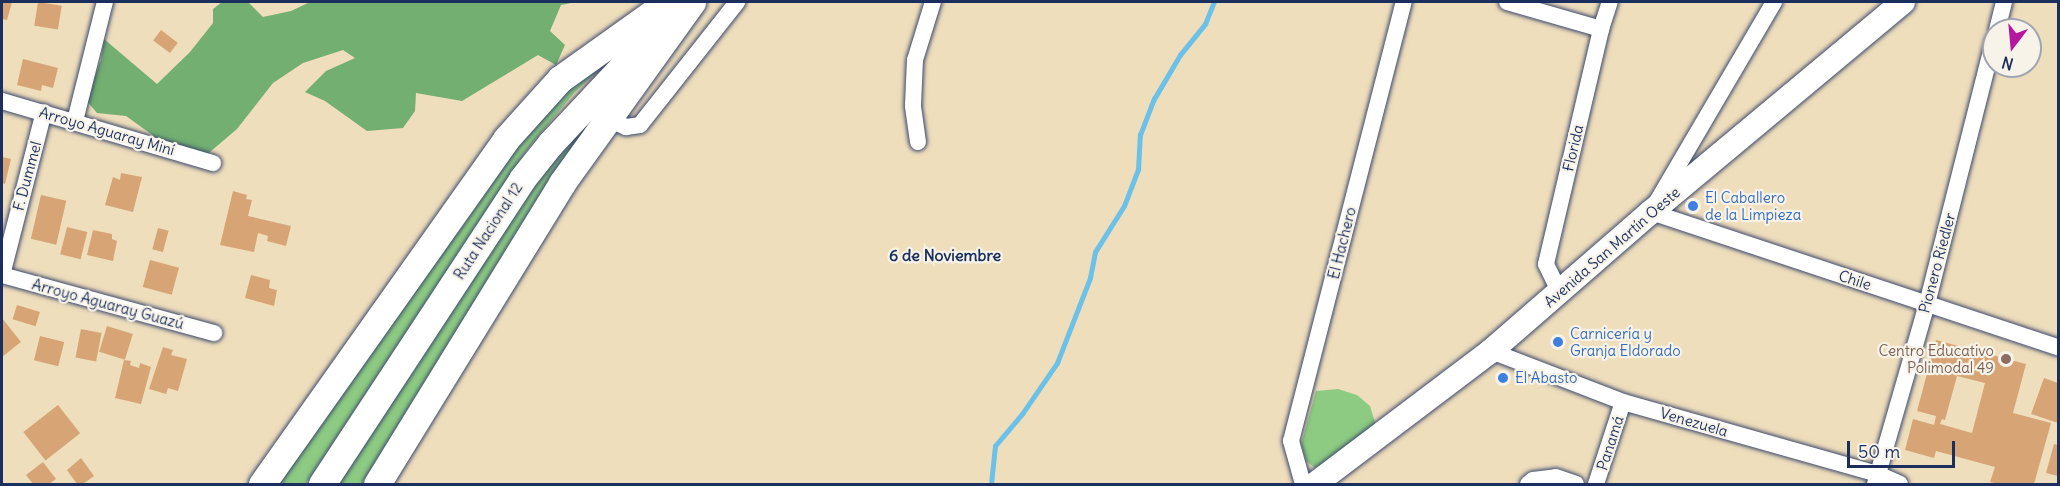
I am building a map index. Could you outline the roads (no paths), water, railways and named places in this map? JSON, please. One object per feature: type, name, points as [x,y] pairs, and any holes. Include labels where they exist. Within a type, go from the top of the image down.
[{"type":"highway","points":[[262,484],[512,132],[560,79],[668,2]]},
{"type":"highway","name":"Ruta Nacional 12","points":[[322,484],[522,179],[550,144],[683,2]]},
{"type":"highway","points":[[377,484],[562,183],[692,2]]},
{"type":"main road","name":"Avenida San Martín Oeste","points":[[1316,484],[1491,351],[1651,212],[1903,2]]},
{"type":"street","points":[[75,121],[105,2]]},
{"type":"street","points":[[608,119],[626,127],[640,125],[737,2]]},
{"type":"street","points":[[918,142],[913,105],[915,60],[933,2]]},
{"type":"street","name":"El Hachero","points":[[1303,484],[1291,441],[1404,2]]},
{"type":"street","points":[[1507,2],[1600,29]]},
{"type":"street","name":"Florida","points":[[1560,293],[1546,264],[1600,29],[1610,2]]},
{"type":"street","points":[[1651,212],[1774,2]]},
{"type":"street","points":[[2000,18],[2004,2]]},
{"type":"street","name":"Pionero Riedler","points":[[1876,479],[1927,304],[1984,78]]},
{"type":"street","name":"Arroyo Aguaray Miní","points":[[2,101],[213,163]]},
{"type":"street","name":"F. Dummel","points":[[2,275],[44,112]]},
{"type":"street","name":"Chile","points":[[1651,212],[2058,347]]},
{"type":"street","name":"Arroyo Aguaray Guazú","points":[[2,275],[214,333]]},
{"type":"street","name":"Venezuela","points":[[1491,351],[1623,402],[1876,479],[1900,484]]},
{"type":"street","name":"Panamá","points":[[1596,484],[1623,402]]},
{"type":"street","points":[[1528,484],[1533,480],[1556,477],[1576,484]]},
{"type":"waterway","points":[[991,484],[995,446],[1022,414],[1057,363],[1090,278],[1095,252],[1124,206],[1138,170],[1140,135],[1154,99],[1180,55],[1205,24],[1214,2]]},
{"type":"place","name":"El Caballero de la Limpieza","points":[[1693,206]]},
{"type":"place","name":"Carnicería y Granja Eldorado","points":[[1558,342]]},
{"type":"place","name":"Centro Educativo Polimodal 49","points":[[2006,359]]},
{"type":"place","name":"El Abasto","points":[[1503,378]]},
{"type":"district","name":"6 de Noviembre","points":[[945,255]]}]
